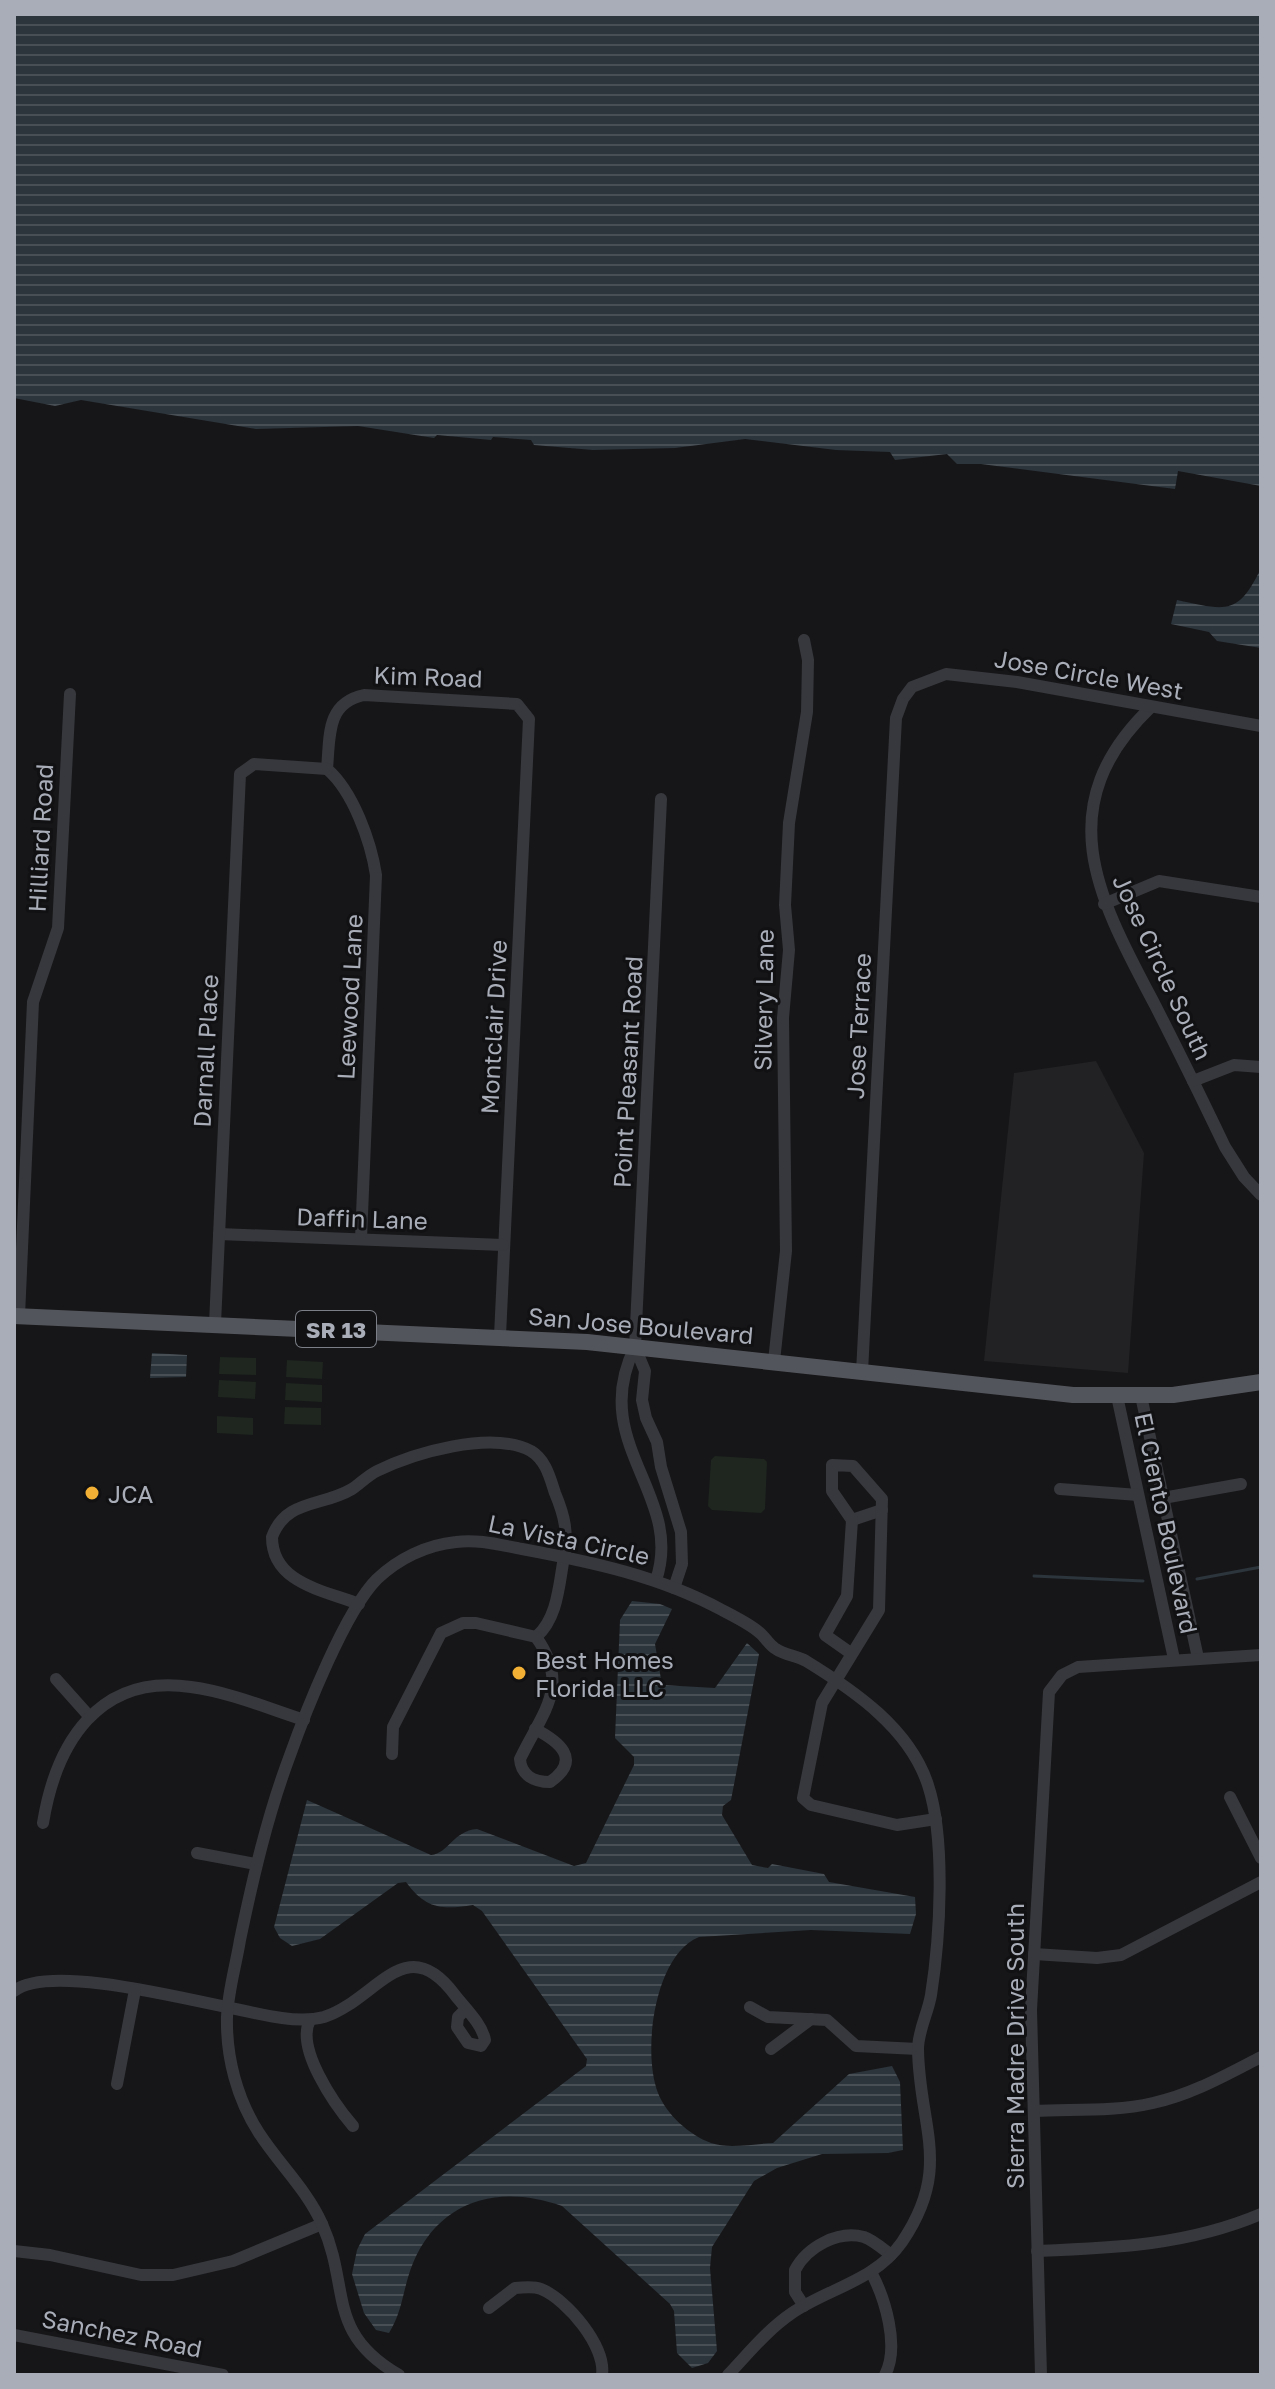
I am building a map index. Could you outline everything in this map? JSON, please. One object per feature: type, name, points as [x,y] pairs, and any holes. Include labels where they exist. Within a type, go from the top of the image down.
[{"type":"main road","name":"San Jose Boulevard","points":[[17,1316],[500,1336],[1117,1396],[1261,1382]]},
{"type":"street","name":"Silvery Lane","points":[[774,1361],[786,1251],[783,1033],[789,950],[785,905],[789,823],[807,712],[808,660],[804,640]]},
{"type":"street","name":"Jose Circle West","points":[[912,687],[946,674],[1017,682],[1261,726]]},
{"type":"street","name":"Jose Terrace","points":[[862,1372],[896,718],[912,687]]},
{"type":"street","name":"Hilliard Road","points":[[17,1316],[33,1002],[58,928],[70,694]]},
{"type":"street","name":"Kim Road","points":[[327,769],[334,715],[351,697],[470,698],[517,704],[529,719]]},
{"type":"street","name":"Jose Circle South","points":[[1151,707],[1121,740],[1097,794],[1091,845],[1096,878],[1104,904],[1231,1157],[1261,1195]]},
{"type":"street","name":"Montclair Drive","points":[[500,1336],[529,719]]},
{"type":"street","name":"Darnall Place","points":[[215,1324],[240,774],[254,764],[327,769]]},
{"type":"street","name":"Leewood Lane","points":[[327,769],[341,785],[358,820],[376,875],[361,1239]]},
{"type":"street","name":"Point Pleasant Road","points":[[661,799],[635,1347],[645,1371],[642,1400],[657,1442],[683,1551],[674,1588]]},
{"type":"street","points":[[1104,904],[1159,881],[1184,882],[1230,894],[1261,897]]},
{"type":"street","points":[[1193,1081],[1234,1065],[1261,1067]]},
{"type":"street","name":"Daffin Lane","points":[[219,1234],[503,1245]]},
{"type":"street","name":"Point Pleasant Road","points":[[635,1347],[624,1367],[621,1425],[658,1517],[663,1551],[656,1580]]},
{"type":"street","name":"El Ciento Boulevard","points":[[1117,1396],[1174,1659]]},
{"type":"street","name":"El Ciento Boulevard","points":[[1141,1396],[1198,1658]]},
{"type":"street","points":[[359,1604],[289,1577],[278,1566],[272,1551],[272,1537],[286,1513],[352,1489],[377,1471],[434,1450],[508,1444],[532,1452],[547,1470],[568,1525],[552,1615],[536,1637]]},
{"type":"street","points":[[638,1470],[660,1462]]},
{"type":"street","points":[[852,1654],[825,1635],[847,1596],[852,1520],[832,1491],[832,1465],[853,1466],[882,1499],[879,1610],[822,1703],[803,1798],[811,1805],[897,1825],[936,1819]]},
{"type":"street","points":[[1163,1498],[1241,1484]]},
{"type":"street","points":[[1060,1489],[1138,1495]]},
{"type":"street","points":[[852,1520],[882,1510]]},
{"type":"street","points":[[658,1517],[674,1512]]},
{"type":"street","name":"La Vista Circle","points":[[399,2375],[366,2350],[349,2324],[337,2292],[334,2261],[322,2224],[248,2114],[231,2066],[227,2008],[256,1864],[274,1798],[304,1720],[359,1604],[369,1588],[392,1566],[434,1546],[478,1541],[564,1557],[656,1580],[757,1630],[773,1648],[807,1662],[868,1704],[903,1738],[928,1784],[939,1851],[932,1993],[918,2049],[932,2150],[930,2182],[918,2214],[891,2255],[871,2272],[781,2321],[735,2373]]},
{"type":"street","points":[[392,1754],[393,1727],[441,1633],[463,1623],[476,1623],[536,1637],[554,1669],[552,1693],[520,1759],[521,1769],[527,1776],[550,1782],[557,1777],[565,1759],[565,1749],[559,1741],[535,1729]]},
{"type":"street","points":[[1174,1659],[1261,1655]]},
{"type":"street","name":"Sierra Madre Drive South","points":[[1041,2375],[1034,2111],[1034,1954],[1046,1704],[1049,1692],[1062,1675],[1078,1667],[1174,1659]]},
{"type":"street","points":[[56,1679],[89,1716]]},
{"type":"street","points":[[43,1823],[56,1768],[71,1738],[89,1716],[128,1693],[169,1685],[208,1690],[304,1720]]},
{"type":"street","points":[[1230,1797],[1261,1858]]},
{"type":"street","points":[[197,1853],[256,1864]]},
{"type":"street","points":[[1034,1954],[1097,1958],[1121,1955],[1261,1882]]},
{"type":"street","points":[[14,1991],[50,1980],[135,1990],[310,2020],[338,2010],[397,1971],[414,1966],[435,1972],[466,2009]]},
{"type":"street","points":[[117,2084],[135,1990]]},
{"type":"street","points":[[750,2007],[768,2017],[827,2020],[856,2046],[918,2049]]},
{"type":"street","points":[[771,2049],[811,2019]]},
{"type":"street","points":[[310,2020],[308,2037],[318,2076],[353,2126]]},
{"type":"street","points":[[1034,2111],[1121,2108],[1155,2103],[1197,2089],[1261,2057]]},
{"type":"street","points":[[1037,2251],[1159,2244],[1235,2225],[1261,2214]]},
{"type":"street","points":[[14,2251],[141,2275],[173,2275],[233,2261],[322,2224]]},
{"type":"street","points":[[804,2306],[795,2292],[795,2270],[816,2248],[833,2238],[866,2238],[891,2255]]},
{"type":"street","points":[[871,2272],[881,2291],[890,2322],[885,2375]]},
{"type":"street","points":[[489,2308],[515,2288],[541,2289],[558,2301],[596,2342],[601,2353],[602,2375]]},
{"type":"street","name":"Sanchez Road","points":[[14,2335],[223,2375]]},
{"type":"shaded area","points":[[14,14],[1261,14],[1261,486],[1178,471],[1175,489],[981,464],[957,464],[947,454],[895,460],[890,452],[836,450],[745,439],[675,448],[593,450],[534,445],[531,440],[493,437],[491,440],[437,435],[434,438],[358,426],[256,429],[81,400],[55,406],[14,398]]},
{"type":"shaded area","points":[[1261,568],[1261,648],[1217,641],[1209,632],[1171,624],[1177,600],[1207,606],[1228,606],[1245,595]]},
{"type":"shaded area","points":[[1096,1061],[1144,1153],[1128,1373],[984,1361],[1014,1073]]},
{"type":"shaded area","points":[[152,1353],[187,1355],[186,1377],[150,1378]]},
{"type":"shaded area","points":[[220,1357],[256,1358],[256,1375],[219,1374]]},
{"type":"shaded area","points":[[287,1360],[323,1362],[322,1379],[286,1377]]},
{"type":"shaded area","points":[[219,1380],[256,1382],[255,1399],[218,1397]]},
{"type":"shaded area","points":[[286,1383],[322,1385],[322,1402],[285,1400]]},
{"type":"shaded area","points":[[285,1407],[321,1408],[321,1425],[284,1424]]},
{"type":"shaded area","points":[[217,1416],[253,1418],[253,1435],[217,1433]]},
{"type":"shaded area","points":[[715,1456],[764,1459],[767,1462],[765,1509],[761,1513],[712,1510],[708,1506],[711,1460]]},
{"type":"shaded area","points":[[632,1601],[660,1604],[672,1609],[655,1644],[662,1685],[715,1688],[747,1643],[759,1654],[731,1800],[723,1806],[722,1815],[752,1865],[768,1868],[772,1864],[824,1874],[829,1882],[915,1897],[916,1914],[910,1934],[811,1930],[699,1937],[684,1947],[671,1963],[656,2006],[651,2054],[658,2093],[679,2123],[711,2143],[733,2146],[773,2143],[849,2074],[892,2066],[900,2082],[903,2150],[822,2154],[777,2168],[754,2181],[712,2247],[710,2268],[717,2351],[708,2363],[692,2368],[677,2353],[674,2311],[670,2304],[562,2206],[516,2197],[495,2197],[474,2202],[439,2224],[413,2263],[389,2333],[376,2330],[364,2313],[352,2274],[357,2250],[365,2234],[586,2066],[587,2059],[482,1911],[473,1905],[435,1906],[420,1898],[406,1882],[398,1883],[320,1939],[292,1946],[280,1938],[274,1927],[307,1800],[431,1855],[462,1834],[477,1829],[574,1866],[586,1863],[634,1765],[634,1757],[615,1738],[620,1620]]},
{"type":"waterway","points":[[1197,1579],[1261,1567]]},
{"type":"waterway","points":[[1034,1576],[1143,1581]]},
{"type":"place","name":"JCA","points":[[92,1493]]},
{"type":"place","name":"Best Homes Florida LLC","points":[[519,1673]]}]
